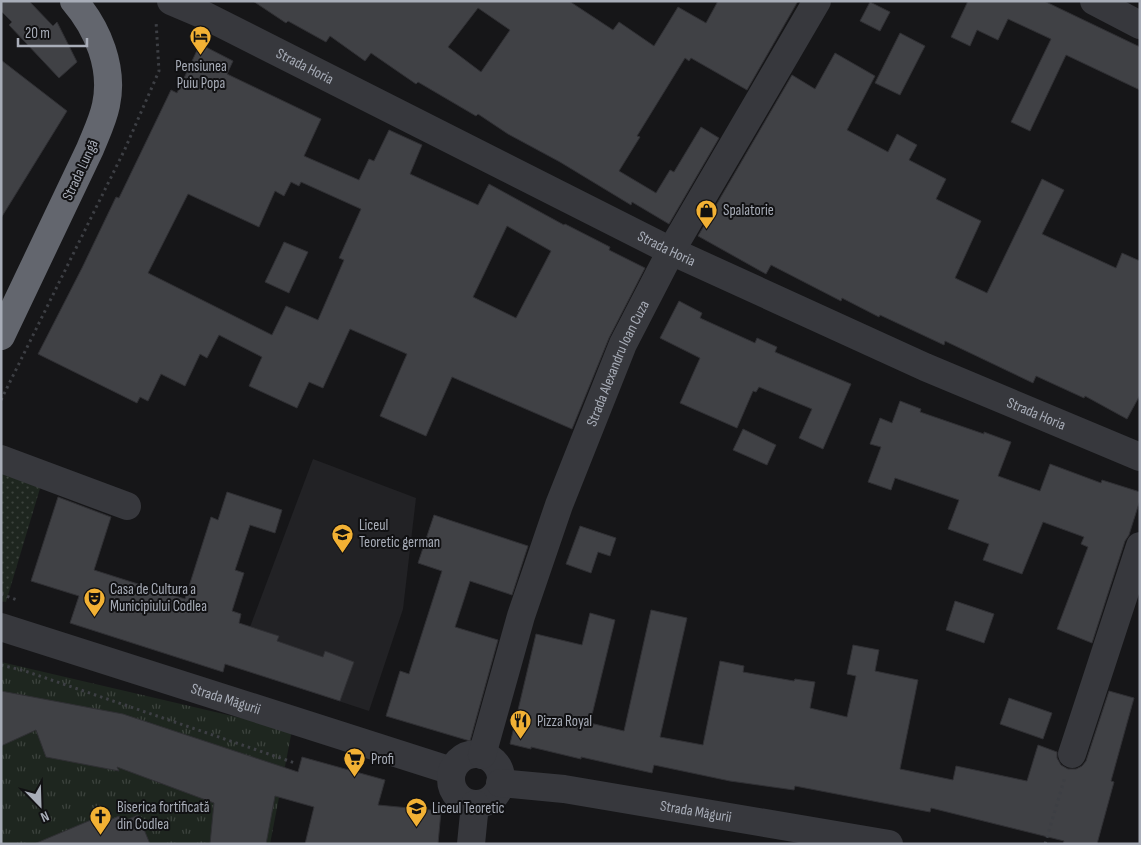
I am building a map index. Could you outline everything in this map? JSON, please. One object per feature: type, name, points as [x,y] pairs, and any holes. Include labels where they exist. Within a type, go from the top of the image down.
[{"type":"highway","name":"Strada Lungă","points":[[1,336],[90,148],[106,106],[109,91],[107,69],[95,31],[83,5]]},
{"type":"street","name":"Strada Horia","points":[[171,1],[204,15],[671,250],[926,367],[1140,457]]},
{"type":"street","name":"Strada Alexandru Ioan Cuza","points":[[482,755],[521,616],[562,495],[623,344],[671,250],[817,1]]},
{"type":"street","points":[[1094,1],[1140,25]]},
{"type":"street","points":[[1,459],[127,506]]},
{"type":"street","points":[[1072,754],[1140,546]]},
{"type":"street","name":"Strada Măgurii","points":[[1,627],[373,744],[452,771]]},
{"type":"street","points":[[482,755],[489,758],[498,768],[500,783],[494,796],[482,803],[475,804],[467,802],[455,793],[452,786],[452,771],[460,759],[467,756],[482,755]]},
{"type":"street","name":"Strada Măgurii","points":[[500,783],[564,789],[889,844]]},
{"type":"street","points":[[471,844],[475,804]]},
{"type":"path","points":[[1,594],[17,600]]},
{"type":"path","points":[[1,665],[295,763]]},
{"type":"path","points":[[1045,844],[1072,754]]},
{"type":"shaded area","name":"Liceul Teoretic german","points":[[313,459],[416,498],[403,609],[369,711],[235,667]]},
{"type":"green space","points":[[1,473],[41,485],[6,602],[1,601]]},
{"type":"green space","points":[[1,662],[292,730],[270,844],[1,844]]},
{"type":"building","points":[[1,1],[29,1],[53,26],[57,22],[77,62],[59,78],[9,25],[12,22],[1,11]]},
{"type":"building","points":[[253,1],[569,1],[613,30],[619,22],[654,46],[678,7],[706,23],[718,1],[798,1],[747,90],[691,58],[689,61],[685,58],[637,136],[640,137],[619,171],[656,193],[670,170],[674,172],[701,127],[719,138],[669,224],[632,202],[631,205],[560,162],[508,134],[478,114],[476,116],[418,82],[416,84],[371,53],[365,61],[330,36],[326,42],[288,21],[286,23]],"holes":[[[478,8],[510,30],[481,72],[448,47]]]},
{"type":"building","points":[[968,1],[1044,1],[1140,47],[1140,90],[1066,55],[1030,131],[1011,122],[1051,39],[1008,19],[998,40],[977,30],[970,46],[951,37]]},
{"type":"building","points":[[870,2],[890,12],[880,31],[860,21]]},
{"type":"building","points":[[900,33],[925,46],[900,95],[875,83]]},
{"type":"building","points":[[200,44],[233,61],[227,74],[321,119],[304,156],[359,180],[369,159],[374,161],[389,130],[422,145],[410,174],[478,205],[489,184],[564,225],[610,247],[609,250],[645,268],[609,338],[572,429],[452,377],[426,436],[380,416],[407,354],[350,329],[323,388],[309,382],[297,408],[249,386],[262,357],[219,335],[207,358],[200,354],[185,386],[161,374],[148,401],[140,397],[137,403],[38,354],[116,197],[119,198],[171,90],[177,93]],"holes":[[[291,182],[299,186],[301,182],[361,209],[339,258],[344,260],[318,320],[286,306],[272,335],[148,273],[188,194],[259,227],[275,191],[284,196]],[[507,226],[551,251],[516,318],[473,297]]]},
{"type":"building","points":[[835,53],[875,76],[847,130],[888,152],[897,134],[917,145],[909,160],[946,179],[936,199],[981,221],[955,278],[987,293],[1042,179],[1064,190],[1042,234],[1116,268],[1122,253],[1140,261],[1140,395],[1127,419],[1085,396],[1084,398],[1036,376],[1033,383],[945,341],[944,345],[880,315],[879,317],[842,298],[841,301],[771,265],[766,274],[698,236],[792,75],[815,89]]},
{"type":"building","points":[[1,60],[67,111],[1,218]]},
{"type":"building","points":[[284,242],[308,252],[289,293],[265,282]]},
{"type":"building","points":[[679,301],[702,313],[700,318],[755,343],[757,338],[777,347],[775,352],[851,384],[823,449],[799,438],[812,409],[759,387],[756,392],[753,391],[737,428],[680,403],[700,358],[660,338]]},
{"type":"building","points":[[900,401],[921,409],[920,412],[1011,442],[998,476],[1040,491],[1050,464],[1101,483],[1102,480],[1140,492],[1140,500],[1129,535],[1125,541],[1092,643],[1057,629],[1088,547],[1081,544],[1084,537],[1043,522],[1022,574],[983,560],[989,544],[948,529],[959,500],[895,478],[891,490],[868,482],[881,447],[870,444],[880,418],[892,423]]},
{"type":"building","points":[[743,429],[776,445],[767,465],[733,450]]},
{"type":"building","points":[[227,492],[282,510],[275,533],[250,525],[235,570],[244,573],[232,611],[241,614],[239,623],[279,636],[277,641],[323,657],[325,651],[354,662],[340,701],[225,664],[223,672],[70,623],[79,596],[31,581],[58,497],[111,517],[94,570],[185,599],[211,517],[218,520]]},
{"type":"building","points":[[434,515],[528,546],[512,595],[470,581],[455,627],[498,640],[470,741],[386,716],[400,671],[409,674],[442,571],[418,563]]},
{"type":"building","points":[[580,526],[616,538],[610,556],[598,552],[591,573],[566,564]]},
{"type":"building","points":[[955,601],[994,614],[984,643],[946,630]]},
{"type":"building","points":[[651,610],[687,618],[660,737],[703,745],[720,661],[744,666],[743,672],[794,681],[795,679],[815,682],[810,708],[847,717],[856,676],[847,674],[853,645],[879,650],[875,671],[918,680],[900,769],[953,780],[956,766],[1027,781],[1038,745],[1057,752],[1057,758],[1061,765],[1068,769],[1076,769],[1086,761],[1109,691],[1134,698],[1111,781],[1114,782],[1097,844],[1063,844],[1064,841],[931,808],[930,812],[795,786],[794,790],[730,781],[654,765],[652,773],[510,744],[536,634],[582,645],[590,613],[615,620],[590,723],[624,731]]},
{"type":"building","points":[[1,691],[123,714],[298,772],[302,757],[385,780],[378,805],[441,811],[438,844],[305,844],[314,807],[275,796],[266,844],[210,844],[214,803],[117,767],[119,771],[46,757],[36,730],[1,746]]},
{"type":"building","points":[[1009,698],[1052,713],[1043,739],[1000,724]]},
{"type":"building","name":"Biserica fortificată din Codlea","points":[[138,815],[150,844],[34,844],[91,820],[94,827],[119,816],[122,822]]},
{"type":"place","name":"Pensiunea Puiu Popa","points":[[201,56]]},
{"type":"place","name":"Spalatorie","points":[[707,229]]},
{"type":"place","name":"Liceul Teoretic german","points":[[343,553]]},
{"type":"place","name":"Casa de Cultura a Municipiului Codlea","points":[[94,617]]},
{"type":"place","name":"Pizza Royal","points":[[521,740]]},
{"type":"place","name":"Profi","points":[[355,778]]},
{"type":"place","name":"Liceul Teoretic","points":[[416,827]]},
{"type":"place","name":"Biserica fortificată din Codlea","points":[[101,835]]}]
